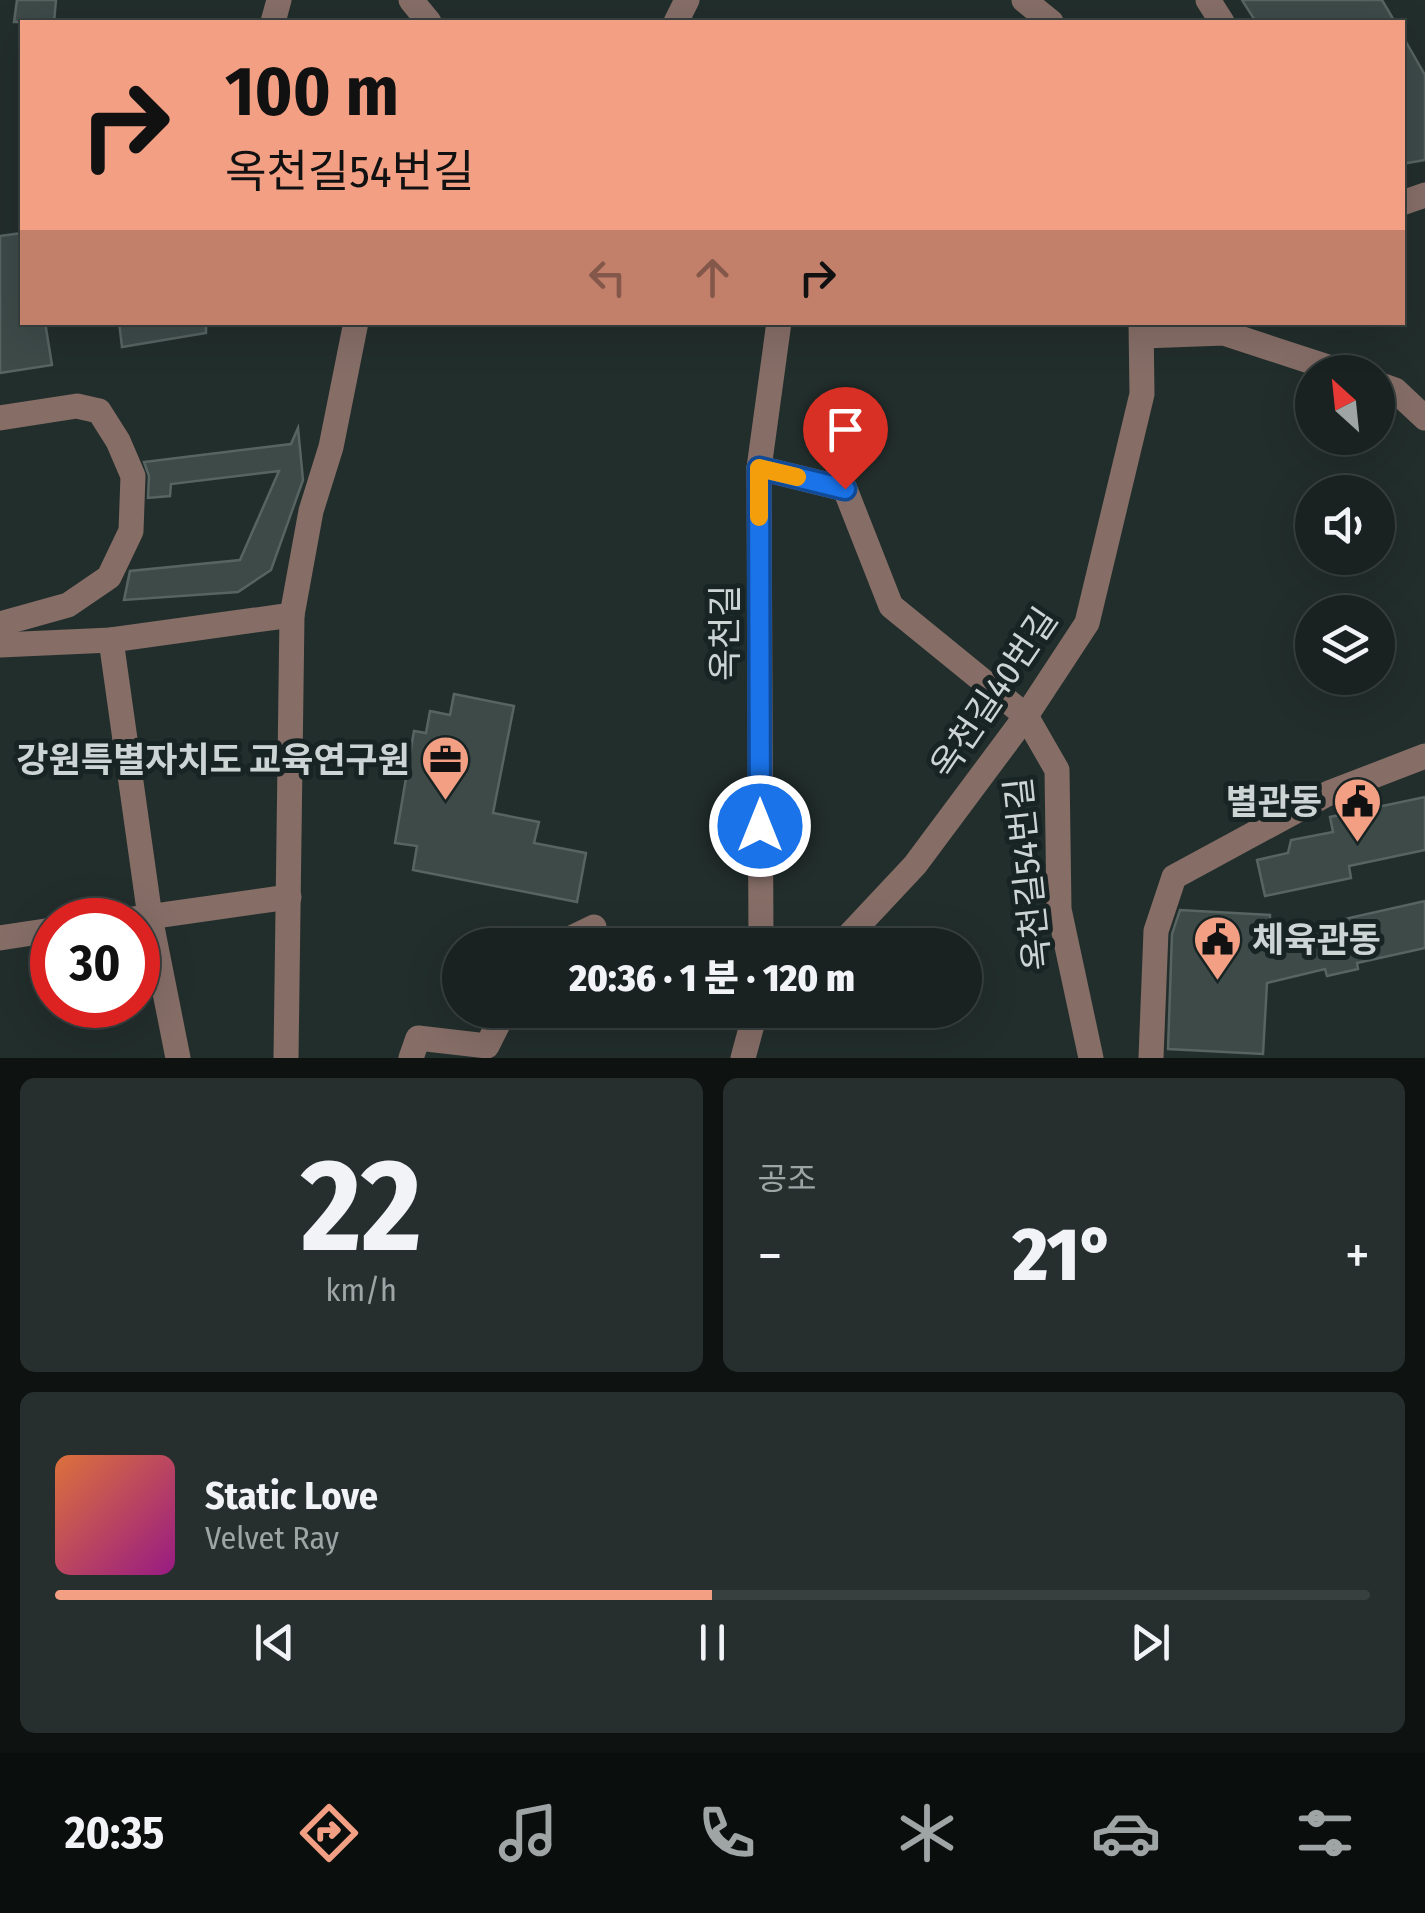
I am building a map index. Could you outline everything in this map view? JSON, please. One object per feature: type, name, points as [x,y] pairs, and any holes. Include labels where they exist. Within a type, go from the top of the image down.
[{"type":"street","points":[[411,0],[427,20]]},
{"type":"street","points":[[1024,0],[1049,20]]},
{"type":"street","points":[[286,1058],[292,615],[311,511],[331,447],[355,325]]},
{"type":"street","name":"옥천길","points":[[761,928],[759,468],[779,325]]},
{"type":"street","points":[[1142,329],[1224,333],[1295,356]]},
{"type":"street","name":"옥천길40번길","points":[[856,928],[916,865],[1026,716],[1087,623],[1142,394],[1142,329]]},
{"type":"street","points":[[1395,390],[1425,418]]},
{"type":"street","points":[[0,418],[77,406],[99,411],[133,476],[132,531],[109,578],[68,604],[0,624]]},
{"type":"street","name":"옥천길54번길","points":[[759,468],[845,489],[891,606],[1026,716],[1057,770],[1059,909],[1092,1058]]},
{"type":"street","points":[[0,645],[111,640],[292,615]]},
{"type":"street","points":[[111,640],[136,898]]},
{"type":"street","points":[[1151,1058],[1156,932],[1174,877],[1329,793],[1425,756]]},
{"type":"street","points":[[160,915],[288,897]]},
{"type":"street","points":[[0,938],[30,933]]},
{"type":"street","points":[[160,995],[178,1058]]},
{"type":"street","points":[[411,1058],[418,1038],[487,1046],[496,1028]]},
{"type":"street","points":[[744,1058],[752,1028]]},
{"type":"building","points":[[17,0],[56,0],[54,20],[14,22]]},
{"type":"building","points":[[1242,0],[1382,0],[1394,20],[1255,20]]},
{"type":"building","points":[[1405,40],[1425,75],[1425,160],[1405,163]]},
{"type":"building","points":[[20,233],[20,325],[45,325],[52,365],[0,373],[0,236]]},
{"type":"building","points":[[119,325],[206,325],[206,333],[122,347]]},
{"type":"building","points":[[298,428],[303,480],[271,570],[238,592],[124,600],[130,571],[240,560],[279,471],[171,484],[170,496],[148,498],[149,476],[144,462],[291,444]]},
{"type":"building","name":"강원특별자치도 교육연구원","points":[[454,694],[514,706],[493,813],[539,822],[534,843],[586,853],[577,902],[413,870],[417,846],[395,843],[414,731],[426,733],[430,711],[450,715]]},
{"type":"building","name":"별관동","points":[[1425,797],[1425,850],[1349,866],[1351,878],[1265,896],[1257,860],[1288,853],[1291,840],[1333,832],[1330,817]]},
{"type":"building","name":"체육관동","points":[[1425,901],[1425,948],[1357,963],[1358,969],[1327,976],[1325,969],[1267,983],[1263,1054],[1168,1049],[1172,934],[1180,910],[1270,915],[1269,936]]},
{"type":"slow traffic","points":[[759,517],[759,468],[797,477]]},
{"type":"place","name":"강원특별자치도 교육연구원","points":[[445,802]]},
{"type":"place","name":"별관동","points":[[1357,844]]},
{"type":"place","name":"체육관동","points":[[1217,982]]},
{"type":"route","points":[[760,826],[759,468],[845,489]]}]
